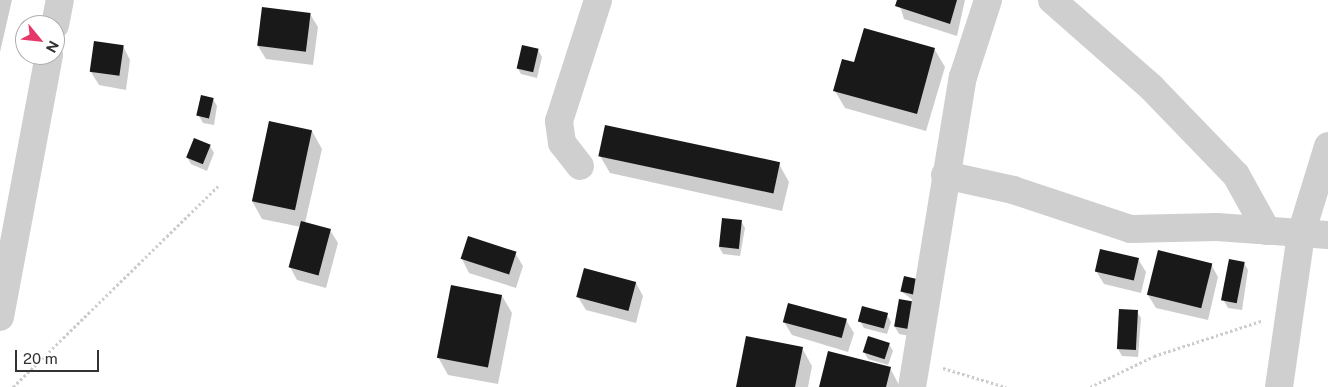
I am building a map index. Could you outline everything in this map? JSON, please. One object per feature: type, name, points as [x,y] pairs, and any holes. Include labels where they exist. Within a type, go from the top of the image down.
[{"type":"street","points":[[57,15],[60,0]]},
{"type":"street","points":[[580,166],[562,143],[559,121],[598,0]]},
{"type":"street","points":[[912,387],[930,297],[945,175],[963,77],[988,0]]},
{"type":"street","points":[[1052,0],[1151,87],[1236,174],[1267,231]]},
{"type":"street","points":[[0,317],[47,65]]},
{"type":"street","points":[[1279,387],[1300,234],[1328,146]]},
{"type":"street","points":[[945,175],[1013,190],[1130,229],[1217,226],[1328,235]]},
{"type":"path","points":[[13,387],[218,186]]},
{"type":"path","points":[[1090,387],[1154,356],[1290,312]]},
{"type":"path","points":[[917,358],[1006,387]]},
{"type":"building","points":[[897,0],[957,0],[950,24],[895,6]]},
{"type":"building","points":[[262,7],[311,13],[306,52],[257,46]]},
{"type":"building","points":[[864,28],[935,48],[917,114],[833,91],[842,59],[854,62]]},
{"type":"building","points":[[94,41],[124,45],[119,76],[90,72]]},
{"type":"building","points":[[522,45],[539,49],[533,72],[517,68]]},
{"type":"building","points":[[201,95],[214,98],[209,118],[196,115]]},
{"type":"building","points":[[269,121],[312,130],[295,210],[252,201]]},
{"type":"building","points":[[605,125],[780,162],[773,194],[598,156]]},
{"type":"building","points":[[194,138],[211,145],[203,164],[186,157]]},
{"type":"building","points":[[722,218],[742,220],[739,249],[719,247]]},
{"type":"building","points":[[301,221],[331,229],[319,275],[289,267]]},
{"type":"building","points":[[468,236],[517,252],[509,275],[461,259]]},
{"type":"building","points":[[1100,249],[1139,258],[1134,280],[1095,271]]},
{"type":"building","points":[[1158,250],[1212,264],[1201,308],[1147,295]]},
{"type":"building","points":[[1229,259],[1245,262],[1237,303],[1221,300]]},
{"type":"building","points":[[584,268],[636,282],[628,311],[576,297]]},
{"type":"building","points":[[904,276],[925,281],[922,297],[900,292]]},
{"type":"building","points":[[451,285],[502,295],[488,368],[437,358]]},
{"type":"building","points":[[899,299],[922,303],[917,331],[894,327]]},
{"type":"building","points":[[788,303],[847,319],[842,338],[783,322]]},
{"type":"building","points":[[862,306],[888,313],[884,328],[858,321]]},
{"type":"building","points":[[1119,309],[1138,310],[1136,350],[1117,349]]},
{"type":"building","points":[[746,336],[803,347],[795,387],[736,387]]},
{"type":"building","points":[[868,336],[890,343],[885,359],[863,352]]},
{"type":"building","points":[[828,351],[891,367],[886,387],[819,387]]}]
